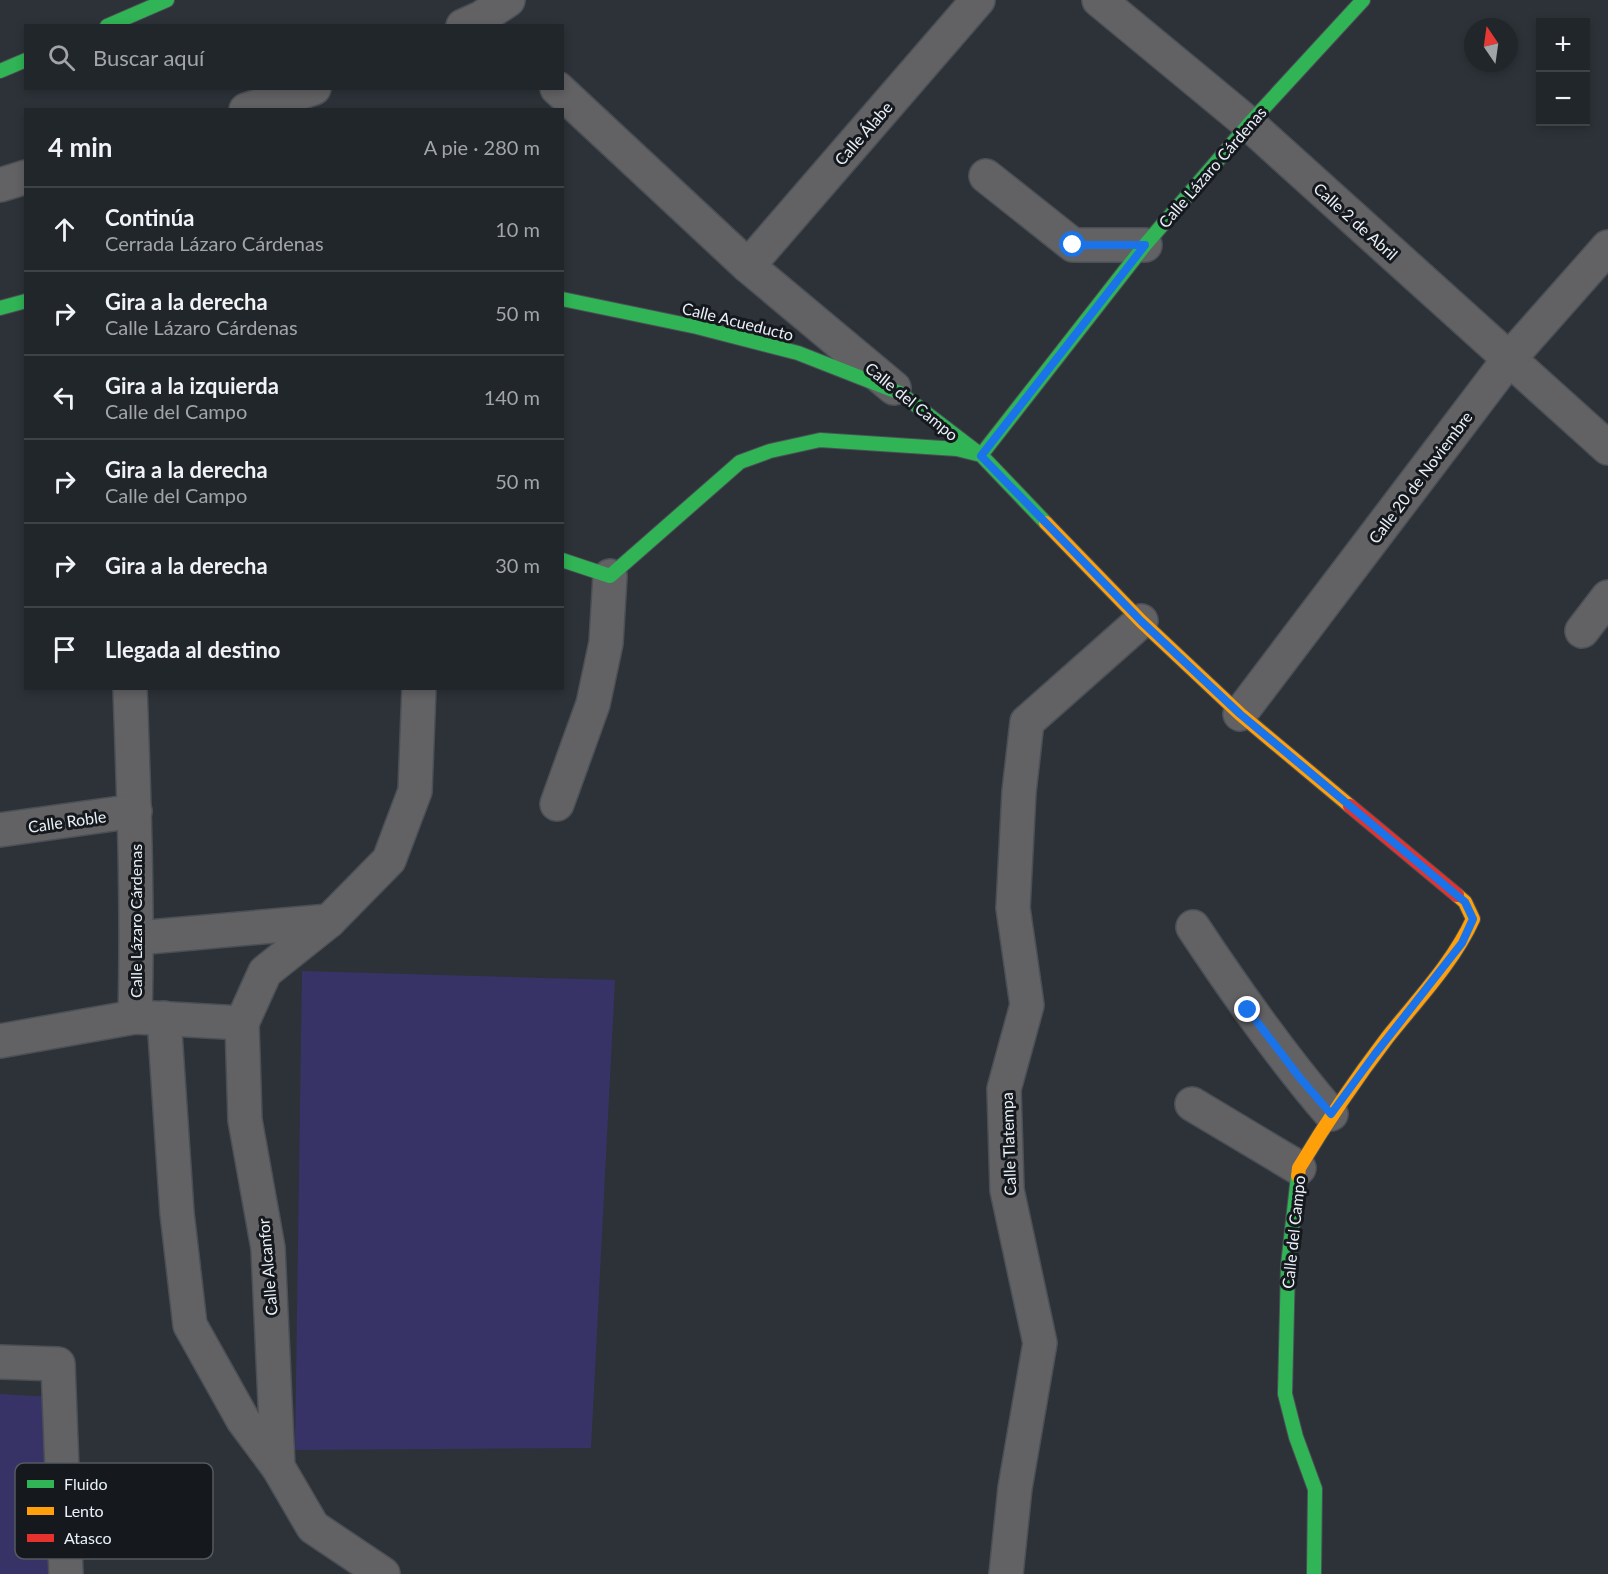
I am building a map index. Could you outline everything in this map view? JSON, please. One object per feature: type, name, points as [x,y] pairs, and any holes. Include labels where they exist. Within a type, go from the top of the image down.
[{"type":"street","points":[[112,24],[167,0]]},
{"type":"street","points":[[478,23],[508,0]]},
{"type":"street","name":"Calle Álabe","points":[[748,266],[978,0]]},
{"type":"street","name":"Calle 2 de Abril","points":[[1099,0],[1249,124],[1608,448]]},
{"type":"street","name":"Calle Lázaro Cárdenas","points":[[981,456],[1145,245],[1249,124],[1363,0]]},
{"type":"street","points":[[0,71],[24,61]]},
{"type":"street","points":[[252,108],[308,90]]},
{"type":"street","name":"Calle del Campo","points":[[559,90],[748,266],[900,393],[981,456],[1141,621],[1240,714],[1465,902],[1473,919],[1462,943],[1331,1114],[1299,1168],[1288,1265],[1285,1394],[1296,1437],[1315,1489],[1314,1574]]},
{"type":"street","points":[[986,176],[1073,245],[1145,245]]},
{"type":"street","points":[[0,185],[24,178]]},
{"type":"street","name":"Calle 20 de Noviembre","points":[[1240,714],[1509,359],[1608,247]]},
{"type":"street","name":"Calle Acueducto","points":[[564,299],[697,327],[798,353],[900,393]]},
{"type":"street","points":[[0,308],[24,302]]},
{"type":"street","points":[[557,804],[593,704],[606,643],[610,576],[741,462],[770,451],[820,440],[957,449],[981,456]]},
{"type":"street","points":[[564,561],[610,576]]},
{"type":"street","points":[[1582,631],[1608,597]]},
{"type":"street","name":"Calle Tlatempa","points":[[1006,1574],[1015,1488],[1040,1343],[1007,1190],[1004,1089],[1027,1005],[1013,908],[1019,792],[1027,722],[1141,621]]},
{"type":"street","name":"Calle Lázaro Cárdenas","points":[[0,1041],[150,1018],[137,938],[130,690]]},
{"type":"street","points":[[278,1467],[243,1420],[190,1325],[150,1018],[242,1023],[265,972],[329,921],[389,860],[414,791],[419,690]]},
{"type":"street","name":"Calle Roble","points":[[0,830],[135,811]]},
{"type":"street","points":[[137,938],[329,921]]},
{"type":"street","points":[[1193,927],[1248,1010],[1331,1114]]},
{"type":"street","name":"Calle Alcanfor","points":[[242,1023],[245,1120],[268,1248],[278,1467],[314,1527],[383,1574]]},
{"type":"street","points":[[1192,1104],[1299,1168]]},
{"type":"street","points":[[0,1362],[58,1364],[62,1463]]},
{"type":"street","points":[[65,1559],[66,1574]]},
{"type":"shaded area","points":[[302,971],[615,980],[591,1448],[295,1450]]},
{"type":"shaded area","points":[[0,1394],[70,1398],[63,1463],[15,1463],[15,1559],[54,1559],[52,1574],[0,1574]]},
{"type":"traffic: fast","points":[[112,24],[167,0]]},
{"type":"traffic: fast","points":[[981,455],[1145,245],[1249,124],[1363,0]]},
{"type":"traffic: fast","points":[[0,71],[24,61]]},
{"type":"traffic: fast","points":[[564,299],[697,327],[798,353],[900,393],[981,455],[1046,523]]},
{"type":"traffic: fast","points":[[0,308],[24,302]]},
{"type":"traffic: fast","points":[[564,561],[610,576],[740,462],[770,451],[820,440],[957,449],[977,454]]},
{"type":"traffic: fast","points":[[1298,1176],[1288,1265],[1285,1394],[1296,1437],[1315,1489],[1314,1574]]},
{"type":"traffic: slow","points":[[1046,523],[1141,621],[1240,714],[1350,806]]},
{"type":"traffic: slow","points":[[1298,1176],[1299,1168],[1352,1086],[1445,966],[1465,935],[1473,919],[1465,902],[1457,895]]},
{"type":"traffic: jam","points":[[1350,806],[1457,895]]},
{"type":"route","points":[[1073,245],[1145,245],[981,456],[1141,621],[1240,714],[1465,902],[1473,919],[1462,943],[1331,1114],[1248,1010]]}]
